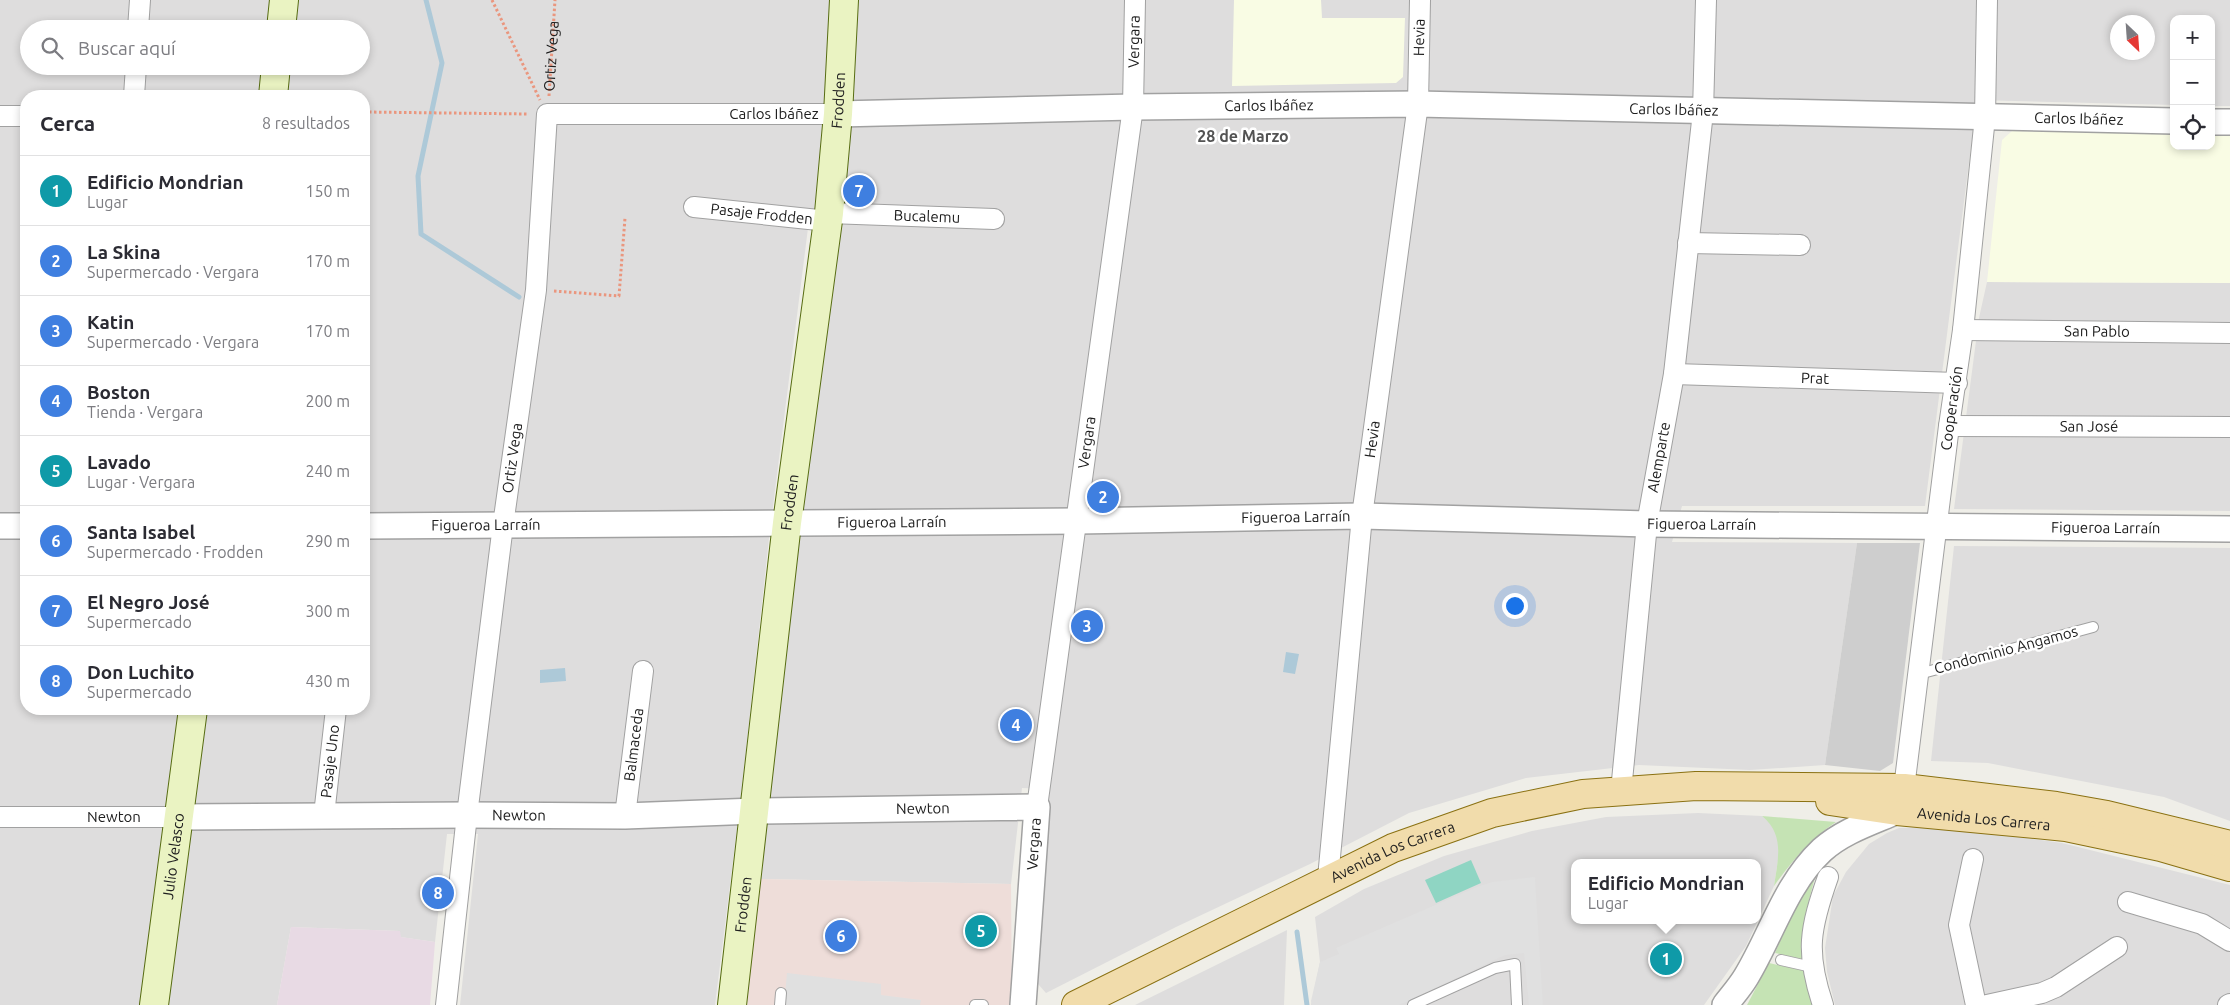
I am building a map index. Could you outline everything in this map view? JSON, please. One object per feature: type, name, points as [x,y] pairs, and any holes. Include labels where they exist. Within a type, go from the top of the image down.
[{"type":"main road","points":[[282,20],[284,0]]},
{"type":"main road","name":"Frodden","points":[[732,1005],[787,524],[828,217],[838,114],[844,0]]},
{"type":"main road","points":[[274,90],[275,75]]},
{"type":"main road","name":"Julio Velasco","points":[[154,1005],[181,817],[192,715]]},
{"type":"main road","name":"Avenida Los Carrera","points":[[1076,1005],[1328,878],[1393,848],[1492,813],[1575,795],[1670,787],[1735,786],[1907,804],[2066,827],[2161,847],[2230,866]]},
{"type":"main road","name":"Avenida Los Carrera","points":[[1907,804],[2064,807],[2116,817],[2230,845]]},
{"type":"street","points":[[139,20],[140,0]]},
{"type":"street","name":"Vergara","points":[[1023,1005],[1037,807],[1134,107],[1135,0]]},
{"type":"street","name":"Hevia","points":[[1328,878],[1362,516],[1418,104],[1420,0]]},
{"type":"street","name":"Alemparte","points":[[1621,790],[1647,524],[1674,374],[1703,112],[1706,0]]},
{"type":"street","name":"Cooperación","points":[[1907,804],[1919,674],[1949,426],[1957,383],[1985,116],[1987,0]]},
{"type":"street","points":[[134,90],[135,75]]},
{"type":"street","name":"Carlos Ibáñez","points":[[547,114],[838,114],[1134,107],[1418,104],[1703,112],[2170,121]]},
{"type":"street","name":"Ortiz Vega","points":[[446,1005],[467,814],[503,525],[536,290],[547,114]]},
{"type":"street","points":[[0,116],[20,116]]},
{"type":"street","points":[[2215,122],[2230,122]]},
{"type":"street","name":"Pasaje Frodden","points":[[694,207],[828,217]]},
{"type":"street","name":"Bucalemu","points":[[828,217],[994,219]]},
{"type":"street","points":[[1688,243],[1800,245]]},
{"type":"street","name":"San Pablo","points":[[1963,330],[2230,333]]},
{"type":"street","name":"Prat","points":[[1674,374],[1957,383]]},
{"type":"street","name":"San José","points":[[1949,426],[2230,427]]},
{"type":"street","name":"Figueroa Larraín","points":[[370,526],[787,524],[1362,516],[1647,524],[1936,528],[2230,529]]},
{"type":"street","points":[[0,526],[20,526]]},
{"type":"street","name":"Balmaceda","points":[[625,816],[643,671]]},
{"type":"street","name":"Pasaje Uno","points":[[324,815],[335,715]]},
{"type":"street","points":[[1725,1005],[1745,978],[1785,898],[1801,873],[1824,849],[1845,835],[1907,804]]},
{"type":"street","name":"Newton","points":[[0,817],[467,814],[625,816],[755,811],[1037,807]]},
{"type":"street","points":[[1973,859],[1959,925],[1976,1005]]},
{"type":"street","points":[[1823,1005],[1812,967],[1811,940],[1815,914],[1828,877]]},
{"type":"street","points":[[2128,902],[2202,924],[2230,941]]},
{"type":"street","points":[[1987,1005],[2042,993],[2056,988],[2117,947]]},
{"type":"lane","name":"Condominio Angamos","points":[[1919,674],[2094,627]]},
{"type":"lane","points":[[1781,960],[1812,967]]},
{"type":"lane","points":[[1413,1005],[1495,968],[1515,964],[1517,1005]]},
{"type":"lane","points":[[780,1005],[781,993]]},
{"type":"lane","points":[[975,1005],[983,1005]]},
{"type":"path","points":[[370,112],[547,114],[492,0]]},
{"type":"path","name":"Ortiz Vega","points":[[547,114],[554,47],[555,0]]},
{"type":"path","points":[[536,290],[619,296],[626,218]]},
{"type":"shaded area","points":[[0,0],[2230,0],[2230,106],[2215,106],[2215,15],[2170,15],[2170,105],[1977,100],[1925,506],[1682,506],[1672,542],[1857,543],[1825,765],[1750,770],[1639,765],[1526,778],[1409,813],[1310,864],[1176,927],[1046,993],[1038,984],[1048,789],[1022,788],[1011,884],[759,879],[803,494],[839,222],[808,228],[769,538],[741,797],[715,1005],[460,1005],[478,834],[447,834],[435,942],[400,937],[400,931],[291,927],[277,1005],[0,1005]]},
{"type":"shaded area","points":[[1234,0],[1321,0],[1322,18],[1405,18],[1403,77],[1396,83],[1232,86]]},
{"type":"shaded area","points":[[2012,131],[2170,134],[2170,150],[2215,150],[2215,135],[2230,135],[2230,283],[1987,282],[2002,140]]},
{"type":"shaded area","points":[[1987,282],[2230,283],[2230,511],[1954,509],[1979,318]]},
{"type":"shaded area","points":[[1857,543],[1920,543],[1893,763],[1880,771],[1825,765]]},
{"type":"shaded area","points":[[1954,546],[2230,548],[2230,821],[2164,797],[1988,763],[1931,761]]},
{"type":"shaded area","points":[[1698,813],[1762,816],[1771,824],[1778,837],[1779,854],[1774,886],[1761,914],[1761,859],[1571,859],[1571,924],[1756,924],[1746,946],[1704,1005],[1311,1005],[1320,962],[1315,917],[1364,889],[1444,856],[1532,831],[1606,817]]},
{"type":"shaded area","points":[[1949,827],[2062,843],[2230,885],[2230,1005],[1835,1005],[1827,972],[1825,948],[1833,896],[1846,872],[1869,844],[1887,833],[1899,828]]},
{"type":"shaded area","points":[[1535,877],[1543,1005],[1529,1005],[1524,953],[1505,955],[1399,1005],[1312,1005],[1311,1001],[1320,962],[1339,954],[1336,948],[1477,887],[1493,882]]},
{"type":"shaded area","points":[[759,879],[1011,884],[1012,1005],[745,1005]]},
{"type":"shaded area","points":[[291,927],[400,931],[401,937],[435,942],[430,1005],[277,1005]]},
{"type":"shaded area","points":[[1287,930],[1284,1005],[1135,1005]]},
{"type":"shaded area","points":[[787,973],[881,984],[881,995],[921,1000],[920,1005],[784,1005]]},
{"type":"green space","points":[[1762,816],[1836,822],[1802,851],[1774,886],[1778,857],[1777,839],[1769,823]]},
{"type":"green space","points":[[1471,860],[1481,883],[1436,903],[1425,880]]},
{"type":"green space","points":[[1816,874],[1804,926],[1802,959],[1775,953],[1797,902]]},
{"type":"green space","points":[[1769,963],[1805,971],[1813,1005],[1747,1005]]},
{"type":"water","points":[[1286,652],[1299,654],[1295,674],[1283,672]]},
{"type":"water","points":[[565,668],[566,681],[540,683],[540,670]]},
{"type":"waterway","points":[[426,0],[442,63],[418,176],[421,234],[519,297]]},
{"type":"waterway","points":[[1297,932],[1307,1005]]},
{"type":"place","name":"El Negro José","points":[[859,191]]},
{"type":"place","name":"La Skina","points":[[1103,497]]},
{"type":"place","name":"Katin","points":[[1087,626]]},
{"type":"place","name":"Boston","points":[[1016,725]]},
{"type":"place","name":"Don Luchito","points":[[438,893]]},
{"type":"place","name":"Lavado","points":[[981,931]]},
{"type":"place","name":"Santa Isabel","points":[[841,936]]},
{"type":"place","name":"Edificio Mondrian","points":[[1666,959]]},
{"type":"district","name":"28 de Marzo","points":[[1243,136]]}]
